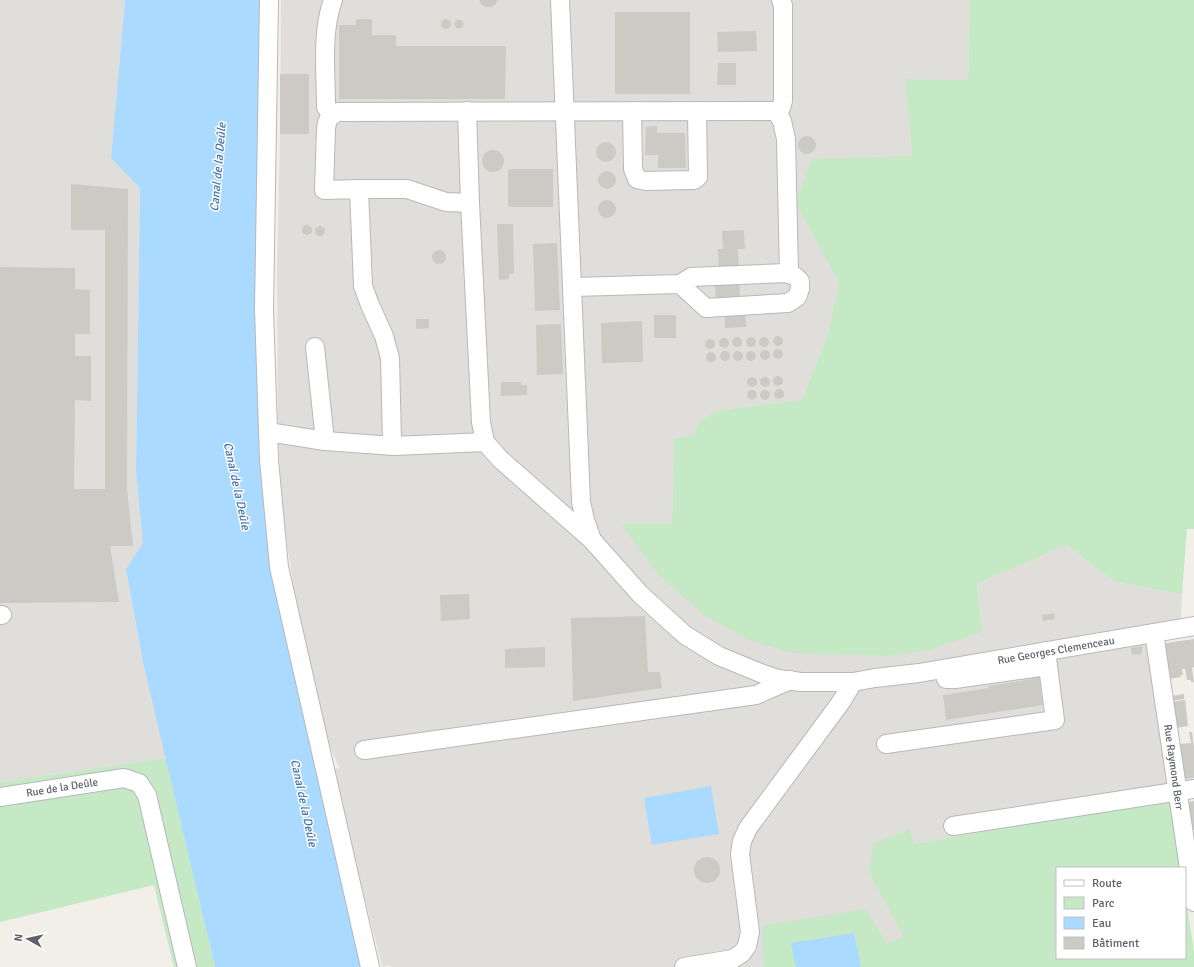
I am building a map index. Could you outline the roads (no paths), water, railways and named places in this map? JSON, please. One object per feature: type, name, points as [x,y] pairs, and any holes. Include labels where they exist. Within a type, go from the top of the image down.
[{"type":"street","points":[[269,0],[264,309],[269,460],[279,567],[370,967]]},
{"type":"street","points":[[332,115],[326,107],[326,29],[329,11],[333,0]]},
{"type":"street","points":[[560,0],[566,111],[581,502],[592,540]]},
{"type":"street","points":[[470,203],[446,202],[407,189],[324,190],[327,121],[332,115],[338,112],[776,111],[781,108],[783,101],[783,5],[781,0]]},
{"type":"street","points":[[467,111],[481,422],[485,442],[500,459],[592,540],[640,594],[686,635],[719,656],[750,670],[778,679],[816,682],[853,682],[896,676],[932,680],[955,679],[1047,659],[1055,720],[886,744]]},
{"type":"street","points":[[632,111],[633,169],[637,179],[646,181],[694,180],[698,176],[697,111]]},
{"type":"street","points":[[776,111],[782,122],[786,139],[789,274]]},
{"type":"street","points":[[359,189],[363,286],[384,336],[390,358],[392,441]]},
{"type":"street","points":[[573,287],[680,284],[692,277],[785,273],[795,276],[800,281],[800,289],[797,297],[788,303],[706,308],[680,284]]},
{"type":"street","points":[[315,346],[325,442]]},
{"type":"street","points":[[268,432],[325,442],[394,446],[485,442]]},
{"type":"street","name":"Rue Georges Clemenceau","points":[[896,676],[1047,659],[1154,633],[1194,626]]},
{"type":"street","name":"Rue Raymond Berr","points":[[1154,633],[1186,790],[1194,902]]},
{"type":"street","points":[[364,750],[756,695],[790,680]]},
{"type":"street","points":[[684,967],[733,959],[742,953],[747,946],[750,932],[741,871],[740,854],[742,841],[748,828],[853,682]]},
{"type":"street","name":"Rue de la Deûle","points":[[0,797],[124,778],[139,783],[147,795],[186,967]]},
{"type":"street","points":[[953,826],[1186,790]]},
{"type":"water","name":"Canal de la Deûle","points":[[125,0],[262,0],[262,461],[363,967],[215,967],[143,663],[126,569],[143,543],[136,471],[140,188],[111,158]]},
{"type":"water","points":[[711,786],[719,834],[652,845],[644,798]]},
{"type":"water","points":[[854,933],[861,967],[796,967],[791,943]]}]
